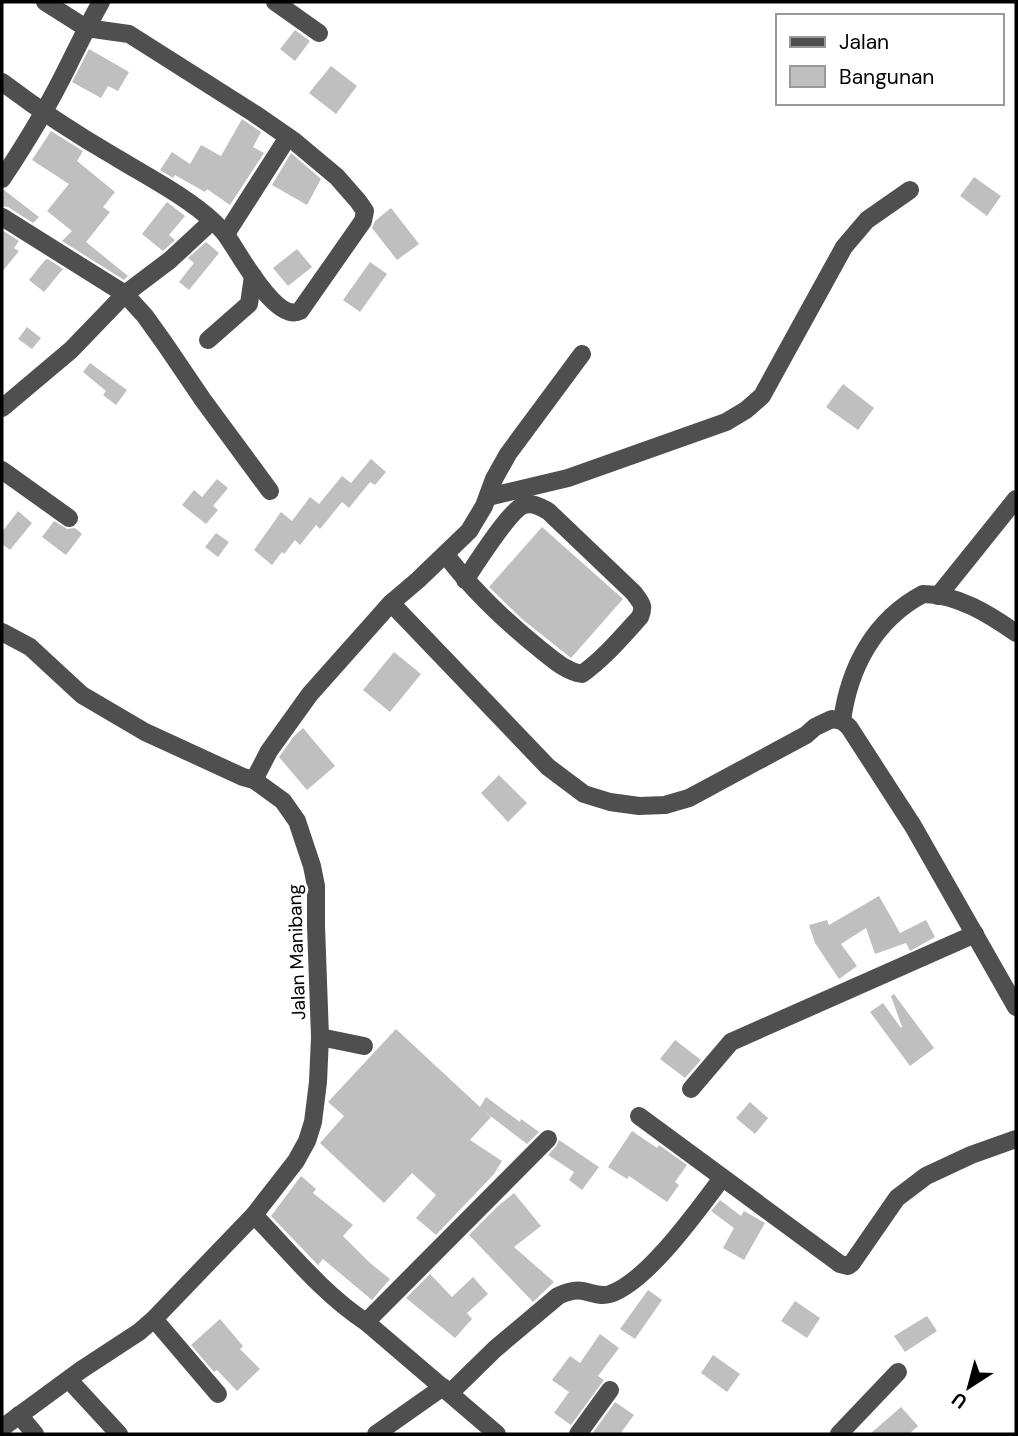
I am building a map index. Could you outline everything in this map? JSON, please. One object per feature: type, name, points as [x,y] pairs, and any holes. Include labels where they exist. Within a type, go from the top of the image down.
[{"type":"street","points":[[2,82],[43,112],[183,198],[212,221],[226,234],[246,268],[275,302],[289,312],[300,311],[363,221],[365,211],[337,177],[288,137],[129,34],[86,28],[45,2]]},
{"type":"street","points":[[2,179],[43,112],[101,2]]},
{"type":"street","points":[[275,2],[319,33]]},
{"type":"street","points":[[226,234],[288,137]]},
{"type":"street","points":[[488,497],[568,478],[726,422],[746,410],[762,396],[844,247],[867,220],[910,190]]},
{"type":"street","points":[[2,217],[125,294],[159,334],[202,400],[270,491]]},
{"type":"street","points":[[2,408],[71,350],[125,294],[154,273],[212,221]]},
{"type":"street","points":[[208,340],[249,304],[253,276]]},
{"type":"street","points":[[254,780],[269,751],[310,694],[391,603],[469,531],[508,454],[582,354]]},
{"type":"street","points":[[2,470],[69,518]]},
{"type":"street","points":[[938,596],[1016,499]]},
{"type":"street","points":[[446,555],[465,580],[509,625],[569,672],[582,674],[605,656],[640,617],[643,610],[634,593],[548,510],[533,504],[523,505],[510,517],[465,580]]},
{"type":"street","points":[[842,721],[845,697],[862,653],[898,611],[923,594],[954,599],[993,617],[1016,633]]},
{"type":"street","points":[[391,603],[548,767],[584,794],[610,802],[639,806],[665,805],[689,798],[806,735],[824,722],[832,719],[842,721],[849,727],[913,826],[1016,1007]]},
{"type":"street","name":"Jalan Manibang","points":[[2,632],[30,647],[82,695],[145,732],[254,780],[283,801],[297,821],[316,886],[320,1037],[318,1082],[313,1122],[307,1141],[296,1161],[254,1215],[139,1332],[81,1370],[2,1428]]},
{"type":"street","points":[[691,1089],[731,1042],[975,934]]},
{"type":"street","points":[[320,1037],[364,1046]]},
{"type":"street","points":[[639,1116],[840,1264],[848,1266],[897,1198],[926,1176],[971,1155],[1016,1139]]},
{"type":"street","points":[[366,1322],[548,1139]]},
{"type":"street","points":[[376,1434],[446,1390],[558,1296],[570,1290],[608,1295],[637,1278],[685,1226],[722,1178]]},
{"type":"street","points":[[254,1215],[325,1288],[497,1434]]},
{"type":"street","points":[[154,1319],[218,1394]]},
{"type":"street","points":[[839,1434],[898,1371]]},
{"type":"street","points":[[69,1380],[119,1434]]},
{"type":"street","points":[[578,1434],[610,1390]]},
{"type":"street","points":[[19,1415],[36,1434]]},
{"type":"building","points":[[295,30],[310,41],[295,61],[280,49]]},
{"type":"building","points":[[89,49],[129,72],[118,91],[108,86],[101,98],[72,82]]},
{"type":"building","points":[[331,66],[357,86],[336,114],[309,93]]},
{"type":"building","points":[[242,119],[261,132],[253,147],[264,153],[230,205],[207,189],[205,192],[160,170],[172,152],[190,164],[201,145],[221,156]]},
{"type":"building","points":[[51,131],[83,151],[77,161],[115,192],[103,207],[110,212],[86,242],[128,276],[124,280],[62,241],[72,231],[47,211],[69,184],[32,160]]},
{"type":"building","points":[[291,153],[321,179],[307,205],[272,185]]},
{"type":"building","points":[[974,177],[1001,196],[987,216],[960,196]]},
{"type":"building","points":[[2,190],[39,217],[33,223],[2,206]]},
{"type":"building","points":[[167,202],[185,216],[169,235],[175,240],[163,251],[142,234]]},
{"type":"building","points":[[391,208],[419,244],[397,260],[372,228],[375,221]]},
{"type":"building","points":[[2,230],[19,241],[14,248],[19,251],[2,272]]},
{"type":"building","points":[[206,242],[219,253],[189,290],[179,282],[194,263],[188,258]]},
{"type":"building","points":[[297,249],[312,267],[288,286],[273,268]]},
{"type":"building","points":[[48,259],[63,269],[44,292],[29,280]]},
{"type":"building","points":[[370,262],[387,274],[360,312],[343,300]]},
{"type":"building","points":[[27,327],[41,338],[32,349],[18,339]]},
{"type":"building","points":[[90,363],[127,390],[116,405],[103,395],[106,391],[83,372]]},
{"type":"building","points":[[843,384],[874,408],[858,430],[826,407]]},
{"type":"building","points":[[371,459],[386,472],[375,485],[370,482],[349,508],[342,502],[320,529],[316,525],[300,545],[295,540],[272,565],[254,550],[281,512],[292,521],[310,497],[319,504],[342,476],[351,483]]},
{"type":"building","points":[[217,479],[228,488],[213,506],[218,510],[206,524],[182,505],[194,490],[202,497]]},
{"type":"building","points":[[18,511],[32,523],[10,550],[2,544],[2,532]]},
{"type":"building","points":[[54,521],[67,529],[75,528],[82,534],[66,555],[42,537]]},
{"type":"building","points":[[542,527],[623,599],[571,658],[522,619],[489,587]]},
{"type":"building","points":[[216,533],[229,542],[218,557],[205,547]]},
{"type":"building","points":[[394,652],[421,674],[390,712],[363,690]]},
{"type":"building","points":[[303,728],[335,766],[307,790],[279,757]]},
{"type":"building","points":[[499,775],[527,803],[508,822],[481,793]]},
{"type":"building","points":[[879,896],[900,933],[926,920],[935,937],[910,951],[906,943],[875,954],[866,928],[841,944],[857,966],[839,979],[815,943],[809,925],[827,920],[829,925]]},
{"type":"building","points":[[894,994],[934,1048],[910,1066],[870,1012],[883,1003],[901,1028],[891,996]]},
{"type":"building","points":[[396,1029],[480,1107],[486,1097],[520,1122],[521,1119],[539,1132],[527,1144],[484,1111],[491,1117],[470,1140],[502,1161],[494,1174],[436,1235],[416,1218],[436,1195],[412,1173],[384,1203],[320,1143],[344,1116],[328,1102]]},
{"type":"building","points":[[675,1040],[701,1060],[685,1078],[660,1059]]},
{"type":"building","points":[[750,1102],[768,1118],[755,1134],[736,1118]]},
{"type":"building","points":[[632,1131],[657,1148],[659,1145],[687,1165],[675,1182],[679,1185],[667,1202],[629,1176],[627,1179],[608,1167]]},
{"type":"building","points":[[559,1140],[599,1167],[582,1190],[569,1180],[574,1172],[548,1155]]},
{"type":"building","points":[[301,1176],[316,1189],[313,1193],[353,1225],[343,1236],[390,1279],[372,1300],[323,1259],[318,1265],[271,1216]]},
{"type":"building","points":[[514,1193],[541,1226],[514,1247],[554,1282],[533,1302],[469,1235]]},
{"type":"building","points":[[720,1200],[741,1216],[744,1211],[765,1223],[744,1260],[723,1248],[734,1228],[711,1211]]},
{"type":"building","points":[[430,1274],[452,1297],[473,1277],[488,1294],[467,1313],[472,1319],[455,1338],[406,1298]]},
{"type":"building","points":[[648,1290],[662,1300],[635,1339],[620,1329]]},
{"type":"building","points":[[795,1301],[820,1318],[807,1338],[781,1321]]},
{"type":"building","points":[[927,1316],[937,1331],[905,1352],[894,1336]]},
{"type":"building","points":[[220,1319],[243,1346],[240,1349],[260,1369],[237,1391],[217,1370],[214,1372],[191,1345]]},
{"type":"building","points":[[600,1334],[619,1348],[598,1376],[604,1380],[571,1425],[554,1413],[569,1392],[552,1380],[570,1356],[580,1363]]},
{"type":"building","points":[[713,1355],[740,1374],[727,1392],[701,1373]]},
{"type":"building","points":[[615,1402],[634,1415],[620,1434],[592,1434]]},
{"type":"building","points":[[901,1407],[918,1426],[909,1434],[870,1434]]}]
